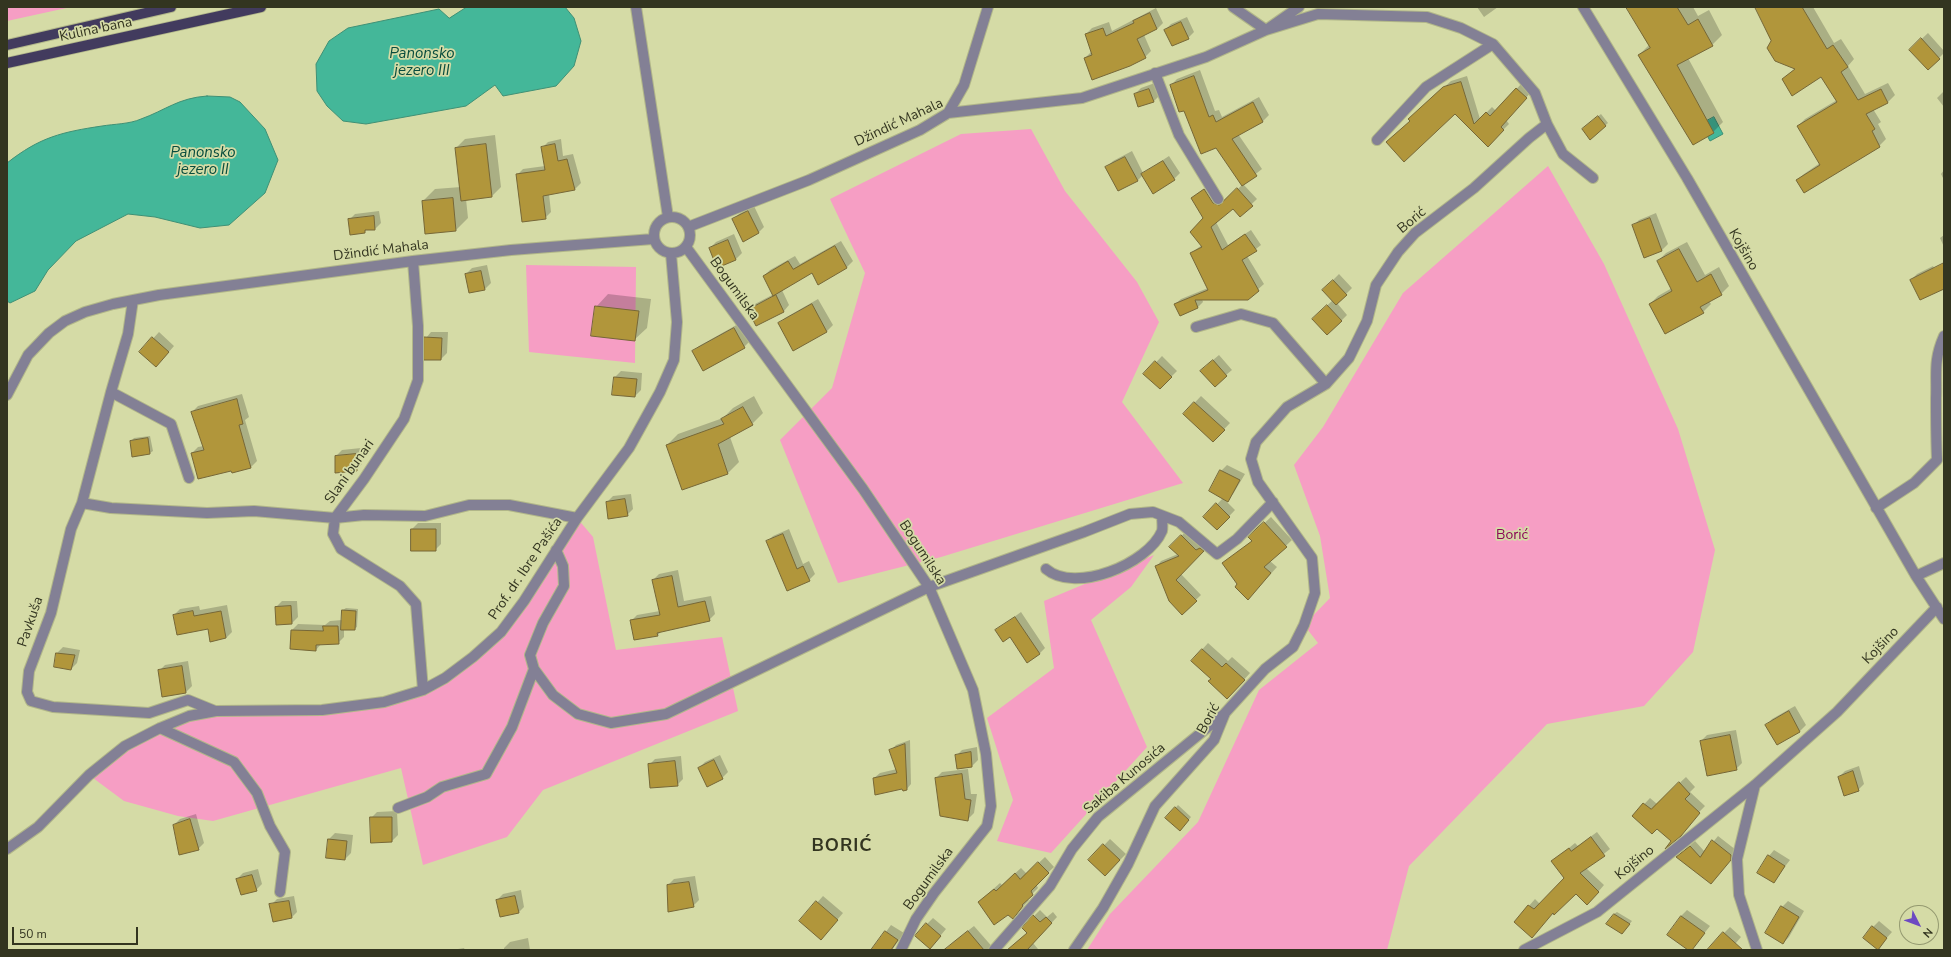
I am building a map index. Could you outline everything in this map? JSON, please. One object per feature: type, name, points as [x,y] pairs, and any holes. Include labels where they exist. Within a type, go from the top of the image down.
[{"type":"main road","name":"Kulina bana","points":[[7,45],[172,7]]},
{"type":"main road","name":"Kulina bana","points":[[7,63],[261,7]]},
{"type":"street","points":[[636,7],[668,217]]},
{"type":"street","points":[[948,113],[964,84],[988,7]]},
{"type":"street","points":[[1232,7],[1266,30],[1318,14],[1427,17],[1461,28],[1493,44],[1535,93],[1547,124],[1563,154],[1593,178]]},
{"type":"street","name":"Džindić Mahala","points":[[688,227],[810,180],[920,130],[948,113],[1082,98],[1206,57],[1266,30],[1299,7]]},
{"type":"street","name":"Kojšino","points":[[1584,7],[1687,178],[1876,508],[1916,576],[1944,619]]},
{"type":"street","points":[[1376,140],[1426,87],[1493,44]]},
{"type":"street","points":[[1154,73],[1179,135],[1218,199]]},
{"type":"street","name":"Borić","points":[[1074,950],[1103,908],[1128,864],[1156,806],[1214,740],[1226,713],[1265,669],[1293,647],[1304,625],[1315,593],[1312,558],[1258,482],[1251,459],[1256,442],[1287,407],[1326,384],[1349,358],[1367,322],[1376,285],[1398,252],[1415,232],[1474,188],[1529,138],[1547,124]]},
{"type":"street","points":[[668,217],[677,217],[688,227],[690,236],[686,247],[676,253],[672,254],[660,250],[653,239],[655,227],[659,222],[668,217]]},
{"type":"street","name":"Džindić Mahala","points":[[7,395],[28,355],[49,333],[65,321],[85,312],[113,304],[413,261],[511,250],[653,239]]},
{"type":"street","name":"Bogumilska","points":[[686,247],[863,489],[929,587],[974,690],[986,754],[991,806],[987,826],[925,906],[916,919],[901,950]]},
{"type":"street","name":"Prof. dr. Ibre Pašića","points":[[7,849],[38,827],[90,775],[125,746],[160,728],[189,716],[216,711],[322,710],[384,702],[423,690],[445,678],[474,657],[501,632],[524,601],[577,518],[629,448],[645,421],[674,360],[677,322],[672,254]]},
{"type":"street","name":"Slani bunari","points":[[413,261],[418,326],[418,380],[404,419],[364,479],[335,518],[333,534],[341,549],[400,586],[416,604],[423,690]]},
{"type":"street","name":"Pavkuša","points":[[133,300],[128,334],[82,503],[71,529],[51,614],[29,671],[27,692],[31,701],[53,707],[149,713],[188,700],[216,711]]},
{"type":"street","points":[[1196,327],[1241,314],[1273,323],[1326,384]]},
{"type":"street","points":[[1876,508],[1914,483],[1937,460],[1935,427],[1935,372],[1937,351],[1944,336]]},
{"type":"street","points":[[111,392],[171,424],[189,478]]},
{"type":"street","points":[[556,550],[563,566],[564,586],[543,623],[530,655],[534,669],[553,695],[578,714],[611,723],[666,714],[929,587],[1084,532],[1130,514],[1153,512],[1179,522],[1217,554],[1237,539],[1273,502]]},
{"type":"street","points":[[82,503],[111,508],[207,513],[254,511],[335,518],[364,515],[425,516],[469,504],[509,505],[577,518]]},
{"type":"street","points":[[1046,569],[1052,575],[1076,579],[1102,574],[1135,560],[1149,547],[1162,530],[1162,516]]},
{"type":"street","points":[[1916,576],[1944,563]]},
{"type":"street","name":"Kojšino","points":[[1524,950],[1598,912],[1756,785],[1837,712],[1937,607]]},
{"type":"street","points":[[398,808],[428,798],[442,787],[486,774],[512,727],[534,669]]},
{"type":"street","name":"Sakiba Kunosića","points":[[994,950],[1050,886],[1072,849],[1098,817],[1226,713]]},
{"type":"street","points":[[160,728],[234,762],[257,793],[270,826],[285,852],[280,892]]},
{"type":"street","points":[[1756,785],[1737,859],[1739,895],[1757,950]]},
{"type":"green space","points":[[7,7],[71,7],[7,21]]},
{"type":"green space","points":[[1031,129],[1065,191],[1137,282],[1159,322],[1122,402],[1183,483],[941,557],[838,583],[780,440],[832,388],[865,273],[830,199],[961,134]]},
{"type":"green space","name":"Borić","points":[[1548,166],[1604,264],[1678,429],[1715,550],[1693,652],[1644,706],[1547,724],[1409,866],[1387,950],[1087,950],[1110,914],[1198,822],[1259,690],[1318,643],[1304,625],[1330,598],[1320,536],[1294,465],[1323,427],[1403,293]]},
{"type":"green space","points":[[526,265],[636,267],[635,363],[529,352]]},
{"type":"green space","points":[[577,518],[593,537],[616,650],[722,637],[738,711],[543,790],[507,837],[423,865],[401,768],[213,821],[178,816],[124,801],[89,775],[125,746],[189,716],[322,710],[423,690],[501,632]]},
{"type":"green space","points":[[1154,555],[1131,587],[1091,620],[1147,747],[1051,853],[997,841],[1013,800],[987,718],[1054,668],[1044,601]]},
{"type":"water","name":"Panonsko jezero III","points":[[467,7],[565,7],[574,18],[581,41],[574,66],[556,86],[503,96],[495,85],[466,106],[366,124],[343,121],[327,106],[317,91],[316,64],[329,41],[348,28],[439,9],[449,18]]},
{"type":"water","name":"Panonsko jezero II","points":[[207,96],[230,97],[240,102],[265,129],[278,160],[265,193],[229,225],[200,228],[155,217],[128,214],[76,241],[48,270],[35,291],[10,303],[7,301],[7,163],[41,141],[63,133],[137,121],[188,99]]},
{"type":"water","points":[[1714,117],[1723,134],[1710,141],[1701,124]]},
{"type":"building","points":[[1626,7],[1677,7],[1688,25],[1698,19],[1713,46],[1677,65],[1714,133],[1693,145],[1638,55],[1650,48]]},
{"type":"building","points":[[1755,7],[1802,7],[1827,49],[1833,45],[1848,67],[1841,72],[1858,100],[1881,89],[1888,103],[1866,114],[1875,129],[1872,131],[1880,147],[1804,193],[1796,180],[1820,165],[1797,126],[1837,102],[1821,77],[1792,96],[1782,79],[1795,69],[1775,61],[1767,48],[1771,41]]},
{"type":"building","points":[[1150,13],[1157,29],[1137,39],[1146,58],[1130,66],[1092,80],[1084,58],[1092,55],[1085,34],[1103,28],[1106,36],[1134,23],[1133,21]]},
{"type":"building","points":[[1181,22],[1189,39],[1172,46],[1164,30]]},
{"type":"building","points":[[1921,38],[1940,59],[1928,70],[1909,50]]},
{"type":"building","points":[[1194,76],[1209,117],[1213,115],[1216,122],[1253,102],[1263,122],[1232,139],[1257,176],[1242,186],[1216,148],[1201,154],[1184,111],[1179,112],[1170,85]]},
{"type":"building","points":[[1461,82],[1474,124],[1486,112],[1490,116],[1516,88],[1527,98],[1501,127],[1504,130],[1488,147],[1455,114],[1404,162],[1386,142],[1410,121],[1408,119],[1443,87]]},
{"type":"building","points":[[1149,89],[1154,102],[1138,107],[1134,94]]},
{"type":"building","points":[[1598,116],[1606,126],[1590,140],[1582,129]]},
{"type":"building","points":[[486,144],[492,197],[461,201],[455,148]]},
{"type":"building","points":[[555,144],[558,161],[567,159],[575,190],[543,196],[546,219],[522,222],[516,174],[545,170],[541,147]]},
{"type":"building","points":[[1125,157],[1138,181],[1118,191],[1105,167]]},
{"type":"building","points":[[1163,161],[1175,180],[1153,194],[1141,174]]},
{"type":"building","points":[[1237,188],[1253,206],[1240,217],[1233,209],[1211,227],[1222,250],[1245,234],[1257,251],[1242,260],[1259,291],[1248,300],[1195,300],[1198,308],[1180,316],[1174,304],[1208,290],[1190,253],[1202,247],[1190,232],[1203,218],[1191,198],[1204,189],[1213,203],[1219,205]]},
{"type":"building","points":[[453,198],[456,231],[425,234],[422,201]]},
{"type":"building","points":[[748,211],[759,233],[743,242],[732,219]]},
{"type":"building","points":[[374,216],[375,230],[365,230],[365,233],[350,235],[348,219]]},
{"type":"building","points":[[1650,218],[1662,251],[1644,258],[1632,225]]},
{"type":"building","points":[[728,240],[736,260],[717,268],[709,248]]},
{"type":"building","points":[[835,246],[847,268],[818,285],[812,273],[773,296],[763,276],[788,261],[793,269]]},
{"type":"building","points":[[1679,249],[1697,282],[1711,274],[1722,295],[1700,307],[1704,313],[1665,334],[1649,304],[1672,291],[1657,261]]},
{"type":"building","points":[[1944,263],[1944,289],[1920,300],[1910,280]]},
{"type":"building","points":[[481,271],[485,290],[469,293],[465,274]]},
{"type":"building","points":[[1333,280],[1347,295],[1336,305],[1322,290]]},
{"type":"building","points":[[776,295],[784,312],[756,326],[748,310]]},
{"type":"building","points":[[812,304],[827,332],[793,351],[778,323]]},
{"type":"building","points":[[1327,305],[1342,321],[1327,335],[1312,319]]},
{"type":"building","points":[[595,306],[639,311],[635,341],[591,336]]},
{"type":"building","points":[[734,328],[745,348],[703,371],[692,351]]},
{"type":"building","points":[[152,337],[169,352],[156,367],[139,352]]},
{"type":"building","points":[[424,337],[442,338],[441,360],[424,360]]},
{"type":"building","points":[[1213,360],[1227,376],[1215,387],[1200,371]]},
{"type":"building","points":[[1155,361],[1172,377],[1160,389],[1143,374]]},
{"type":"building","points":[[614,377],[637,379],[635,397],[612,395]]},
{"type":"building","points":[[237,399],[243,424],[239,425],[251,468],[198,479],[191,453],[204,450],[191,412]]},
{"type":"building","points":[[1194,402],[1225,430],[1213,442],[1183,414]]},
{"type":"building","points":[[743,407],[753,425],[718,444],[728,474],[682,490],[666,445],[724,424],[721,419]]},
{"type":"building","points":[[148,438],[150,454],[132,457],[130,441]]},
{"type":"building","points":[[356,454],[357,471],[335,473],[335,456]]},
{"type":"building","points":[[1220,470],[1240,480],[1228,502],[1209,491]]},
{"type":"building","points":[[625,499],[628,516],[608,519],[606,502]]},
{"type":"building","points":[[1216,503],[1230,517],[1217,530],[1203,517]]},
{"type":"building","points":[[1264,522],[1287,547],[1264,567],[1271,573],[1248,600],[1235,587],[1237,584],[1222,563],[1252,541],[1248,537]]},
{"type":"building","points":[[411,529],[436,529],[436,551],[411,551]]},
{"type":"building","points":[[783,534],[797,569],[803,566],[810,581],[787,591],[766,541]]},
{"type":"building","points":[[1181,535],[1196,550],[1200,548],[1204,551],[1176,580],[1197,601],[1182,615],[1169,601],[1155,566],[1179,556],[1169,547]]},
{"type":"building","points":[[672,576],[678,607],[705,601],[710,621],[657,633],[658,636],[634,640],[630,620],[660,615],[652,580]]},
{"type":"building","points":[[291,606],[292,624],[276,625],[275,607]]},
{"type":"building","points":[[342,610],[356,611],[355,630],[341,630]]},
{"type":"building","points":[[193,611],[194,616],[221,611],[226,638],[210,642],[208,629],[177,635],[173,615]]},
{"type":"building","points":[[1015,617],[1040,654],[1027,663],[1010,637],[1003,642],[995,630]]},
{"type":"building","points":[[323,626],[338,626],[339,644],[316,645],[316,651],[290,649],[291,630],[323,631]]},
{"type":"building","points":[[1202,649],[1222,667],[1226,663],[1245,680],[1227,699],[1208,681],[1211,679],[1191,661]]},
{"type":"building","points":[[56,653],[75,655],[71,670],[54,667]]},
{"type":"building","points":[[182,666],[186,693],[162,697],[158,670]]},
{"type":"building","points":[[1789,711],[1800,732],[1777,745],[1765,725]]},
{"type":"building","points":[[1730,735],[1737,770],[1707,776],[1700,741]]},
{"type":"building","points":[[905,744],[907,790],[903,791],[902,789],[875,795],[873,778],[897,773],[889,750]]},
{"type":"building","points":[[971,752],[972,767],[957,769],[955,755]]},
{"type":"building","points":[[714,760],[723,779],[707,787],[698,768]]},
{"type":"building","points":[[675,761],[678,786],[650,788],[648,764]]},
{"type":"building","points":[[1853,771],[1859,791],[1844,796],[1838,777]]},
{"type":"building","points":[[962,774],[965,799],[971,800],[968,821],[940,816],[935,778]]},
{"type":"building","points":[[1679,782],[1690,794],[1685,799],[1700,813],[1681,836],[1665,849],[1671,841],[1657,829],[1652,834],[1632,816],[1643,803],[1651,809]]},
{"type":"building","points":[[1175,807],[1189,820],[1180,831],[1165,818]]},
{"type":"building","points":[[370,817],[392,817],[392,842],[371,843]]},
{"type":"building","points":[[190,819],[199,850],[179,855],[173,825]]},
{"type":"building","points":[[1591,837],[1605,856],[1580,873],[1599,892],[1587,905],[1576,894],[1554,915],[1553,913],[1532,938],[1514,922],[1528,905],[1534,909],[1564,878],[1551,861],[1569,848],[1571,851]]},
{"type":"building","points":[[328,839],[347,841],[345,860],[326,858]]},
{"type":"building","points":[[1712,840],[1731,855],[1731,860],[1711,884],[1676,857],[1690,846],[1700,857]]},
{"type":"building","points":[[1103,844],[1120,860],[1105,876],[1088,860]]},
{"type":"building","points":[[1768,855],[1785,866],[1774,883],[1757,873]]},
{"type":"building","points":[[1038,862],[1049,873],[1031,891],[1033,895],[1022,905],[1023,906],[1013,919],[1008,915],[994,925],[978,902],[994,889],[996,891],[1015,873],[1020,879]]},
{"type":"building","points":[[252,875],[257,891],[241,895],[236,879]]},
{"type":"building","points":[[689,882],[694,907],[668,912],[667,885]]},
{"type":"building","points":[[515,896],[519,913],[500,917],[496,900]]},
{"type":"building","points":[[289,901],[292,918],[273,922],[269,904]]},
{"type":"building","points":[[816,901],[838,920],[821,940],[799,921]]},
{"type":"building","points":[[1781,906],[1799,917],[1783,944],[1765,933]]},
{"type":"building","points":[[1614,914],[1630,924],[1622,934],[1606,924]]},
{"type":"building","points":[[1033,915],[1040,922],[1046,917],[1052,923],[1027,950],[1007,950],[1027,933],[1022,928]]},
{"type":"building","points":[[1681,916],[1705,933],[1692,950],[1688,950],[1667,935]]},
{"type":"building","points":[[926,923],[941,936],[930,949],[915,936]]},
{"type":"building","points":[[1872,926],[1887,938],[1878,950],[1863,938]]},
{"type":"building","points":[[885,931],[898,940],[891,950],[871,950]]},
{"type":"building","points":[[968,931],[984,950],[944,950]]},
{"type":"building","points":[[1723,932],[1743,950],[1707,950]]},
{"type":"district","name":"BORIĆ","points":[[842,847]]}]
